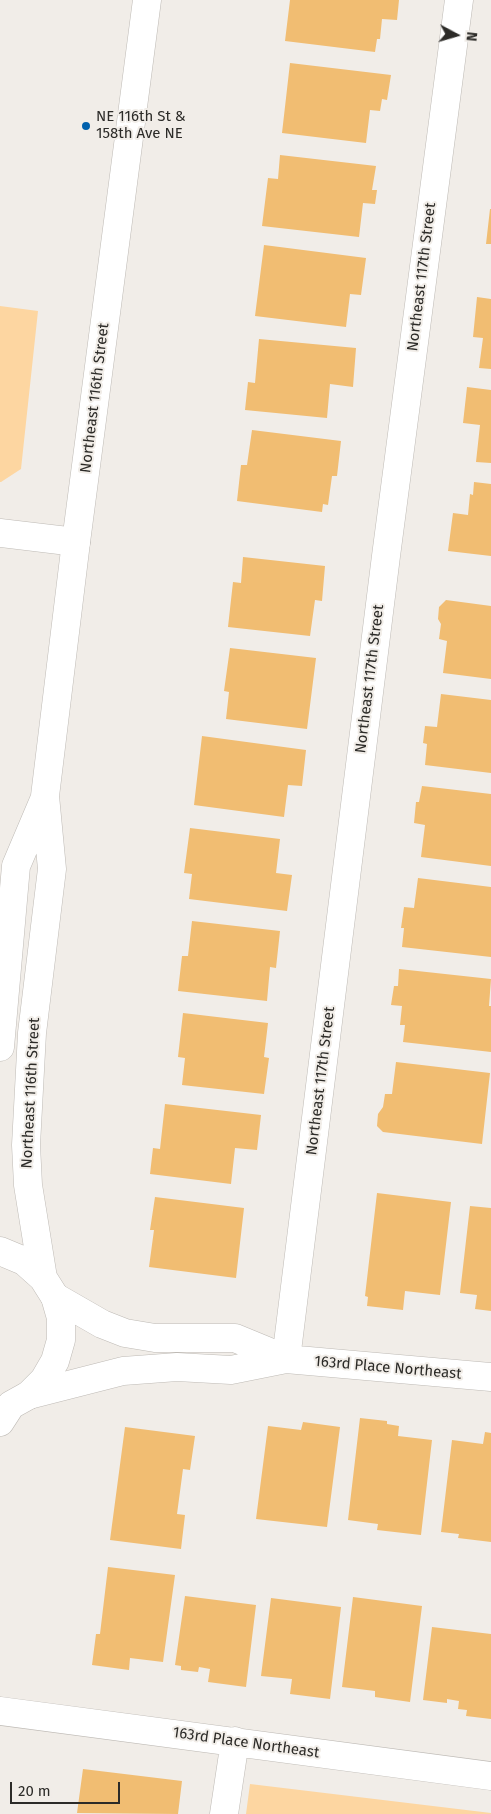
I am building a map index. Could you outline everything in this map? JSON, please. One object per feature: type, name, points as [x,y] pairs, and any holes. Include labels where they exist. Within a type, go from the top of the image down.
[{"type":"street","name":"Northeast 116th Street","points":[[10,1407],[44,1380],[55,1361],[61,1340],[60,1318],[49,1288],[28,1185],[26,1145],[32,1033],[52,869],[45,796],[76,542],[147,0]]},
{"type":"street","name":"Northeast 117th Street","points":[[286,1359],[386,556],[458,0]]},
{"type":"street","points":[[0,533],[76,542]]},
{"type":"street","name":"Northeast 116th Street","points":[[0,1047],[16,866],[45,796]]},
{"type":"street","name":"163rd Place Northeast","points":[[0,1251],[24,1261],[49,1288],[102,1324],[125,1333],[155,1338],[235,1338],[286,1359]]},
{"type":"street","name":"163rd Place Northeast","points":[[10,1407],[123,1371],[177,1367],[231,1370],[286,1359],[491,1378]]},
{"type":"street","name":"163rd Place Northeast","points":[[0,1710],[491,1776]]},
{"type":"street","points":[[224,1814],[235,1741]]},
{"type":"shaded area","points":[[0,306],[38,311],[21,469],[1,482],[0,482]]},
{"type":"shaded area","points":[[250,1784],[491,1813],[491,1814],[246,1814]]},
{"type":"building","points":[[290,0],[399,0],[397,20],[382,19],[380,39],[377,39],[375,52],[285,41]]},
{"type":"building","points":[[290,63],[391,75],[387,100],[382,99],[380,111],[370,110],[366,143],[282,133]]},
{"type":"building","points":[[280,155],[376,166],[372,190],[377,190],[375,204],[363,203],[359,237],[262,226],[268,178],[278,179]]},
{"type":"building","points":[[490,209],[491,244],[486,244]]},
{"type":"building","points":[[264,245],[366,258],[361,295],[350,294],[346,327],[255,316]]},
{"type":"building","points":[[477,297],[491,299],[491,369],[479,368],[483,338],[473,337]]},
{"type":"building","points":[[259,339],[356,348],[353,387],[330,384],[327,418],[245,410],[248,382],[255,383]]},
{"type":"building","points":[[467,387],[491,390],[491,463],[476,462],[480,425],[463,423]]},
{"type":"building","points":[[252,430],[341,441],[337,476],[332,476],[328,505],[323,504],[322,512],[237,501],[241,465],[247,465]]},
{"type":"building","points":[[474,482],[491,484],[491,556],[448,551],[453,513],[468,515],[470,494],[473,495]]},
{"type":"building","points":[[243,557],[325,566],[322,601],[315,600],[310,636],[228,627],[233,582],[241,583]]},
{"type":"building","points":[[446,600],[491,606],[491,679],[443,673],[447,641],[439,639],[441,624],[438,619],[439,607]]},
{"type":"building","points":[[230,648],[316,658],[307,729],[226,719],[229,692],[224,691]]},
{"type":"building","points":[[441,694],[491,700],[491,773],[425,765],[427,744],[423,743],[425,726],[437,727]]},
{"type":"building","points":[[202,736],[306,750],[302,786],[288,785],[284,817],[194,805]]},
{"type":"building","points":[[422,786],[491,794],[491,866],[421,857],[425,825],[414,823],[416,802],[419,802]]},
{"type":"building","points":[[190,828],[280,839],[276,873],[292,875],[287,911],[189,899],[192,874],[184,873]]},
{"type":"building","points":[[418,878],[491,887],[491,957],[402,947],[404,928],[401,928],[404,907],[414,908]]},
{"type":"building","points":[[192,921],[280,931],[276,968],[270,967],[267,1001],[178,991],[182,956],[188,956]]},
{"type":"building","points":[[399,969],[491,979],[489,1006],[491,1006],[491,1052],[403,1042],[405,1025],[400,1025],[402,1006],[391,1005],[394,986],[398,986]]},
{"type":"building","points":[[183,1013],[268,1023],[264,1057],[269,1058],[264,1094],[182,1085],[185,1058],[178,1057]]},
{"type":"building","points":[[396,1062],[490,1073],[482,1144],[383,1132],[377,1126],[378,1114],[383,1107],[385,1094],[392,1094]]},
{"type":"building","points":[[165,1104],[261,1115],[257,1150],[235,1148],[231,1184],[150,1174],[153,1148],[160,1149]]},
{"type":"building","points":[[377,1193],[451,1202],[440,1295],[405,1291],[403,1310],[367,1306],[368,1297],[365,1296]]},
{"type":"building","points":[[155,1197],[244,1208],[236,1278],[149,1267],[154,1230],[150,1230]]},
{"type":"building","points":[[470,1206],[491,1208],[491,1311],[475,1309],[477,1295],[460,1293]]},
{"type":"building","points":[[360,1418],[387,1421],[387,1424],[399,1426],[398,1436],[432,1440],[421,1535],[377,1530],[378,1524],[348,1520]]},
{"type":"building","points":[[303,1422],[340,1427],[327,1527],[256,1519],[268,1426],[301,1430]]},
{"type":"building","points":[[125,1427],[195,1436],[190,1470],[183,1469],[177,1514],[185,1515],[181,1549],[110,1540]]},
{"type":"building","points":[[485,1432],[491,1433],[491,1542],[458,1538],[459,1534],[441,1532],[452,1440],[483,1444]]},
{"type":"building","points":[[108,1567],[175,1575],[163,1662],[130,1658],[129,1670],[92,1665],[96,1634],[100,1634]]},
{"type":"building","points":[[185,1596],[256,1605],[246,1687],[208,1682],[210,1669],[199,1667],[198,1672],[181,1670],[181,1666],[175,1665]]},
{"type":"building","points":[[353,1597],[422,1606],[410,1702],[375,1697],[375,1691],[342,1687]]},
{"type":"building","points":[[271,1598],[341,1607],[330,1699],[290,1694],[292,1679],[261,1676]]},
{"type":"building","points":[[432,1627],[491,1634],[491,1719],[466,1716],[467,1710],[458,1709],[459,1701],[447,1699],[447,1703],[423,1700]]},
{"type":"building","points":[[83,1769],[182,1781],[178,1814],[77,1813]]},
{"type":"place","name":"NE 116th St & 158th Ave NE","points":[[86,126]]}]
